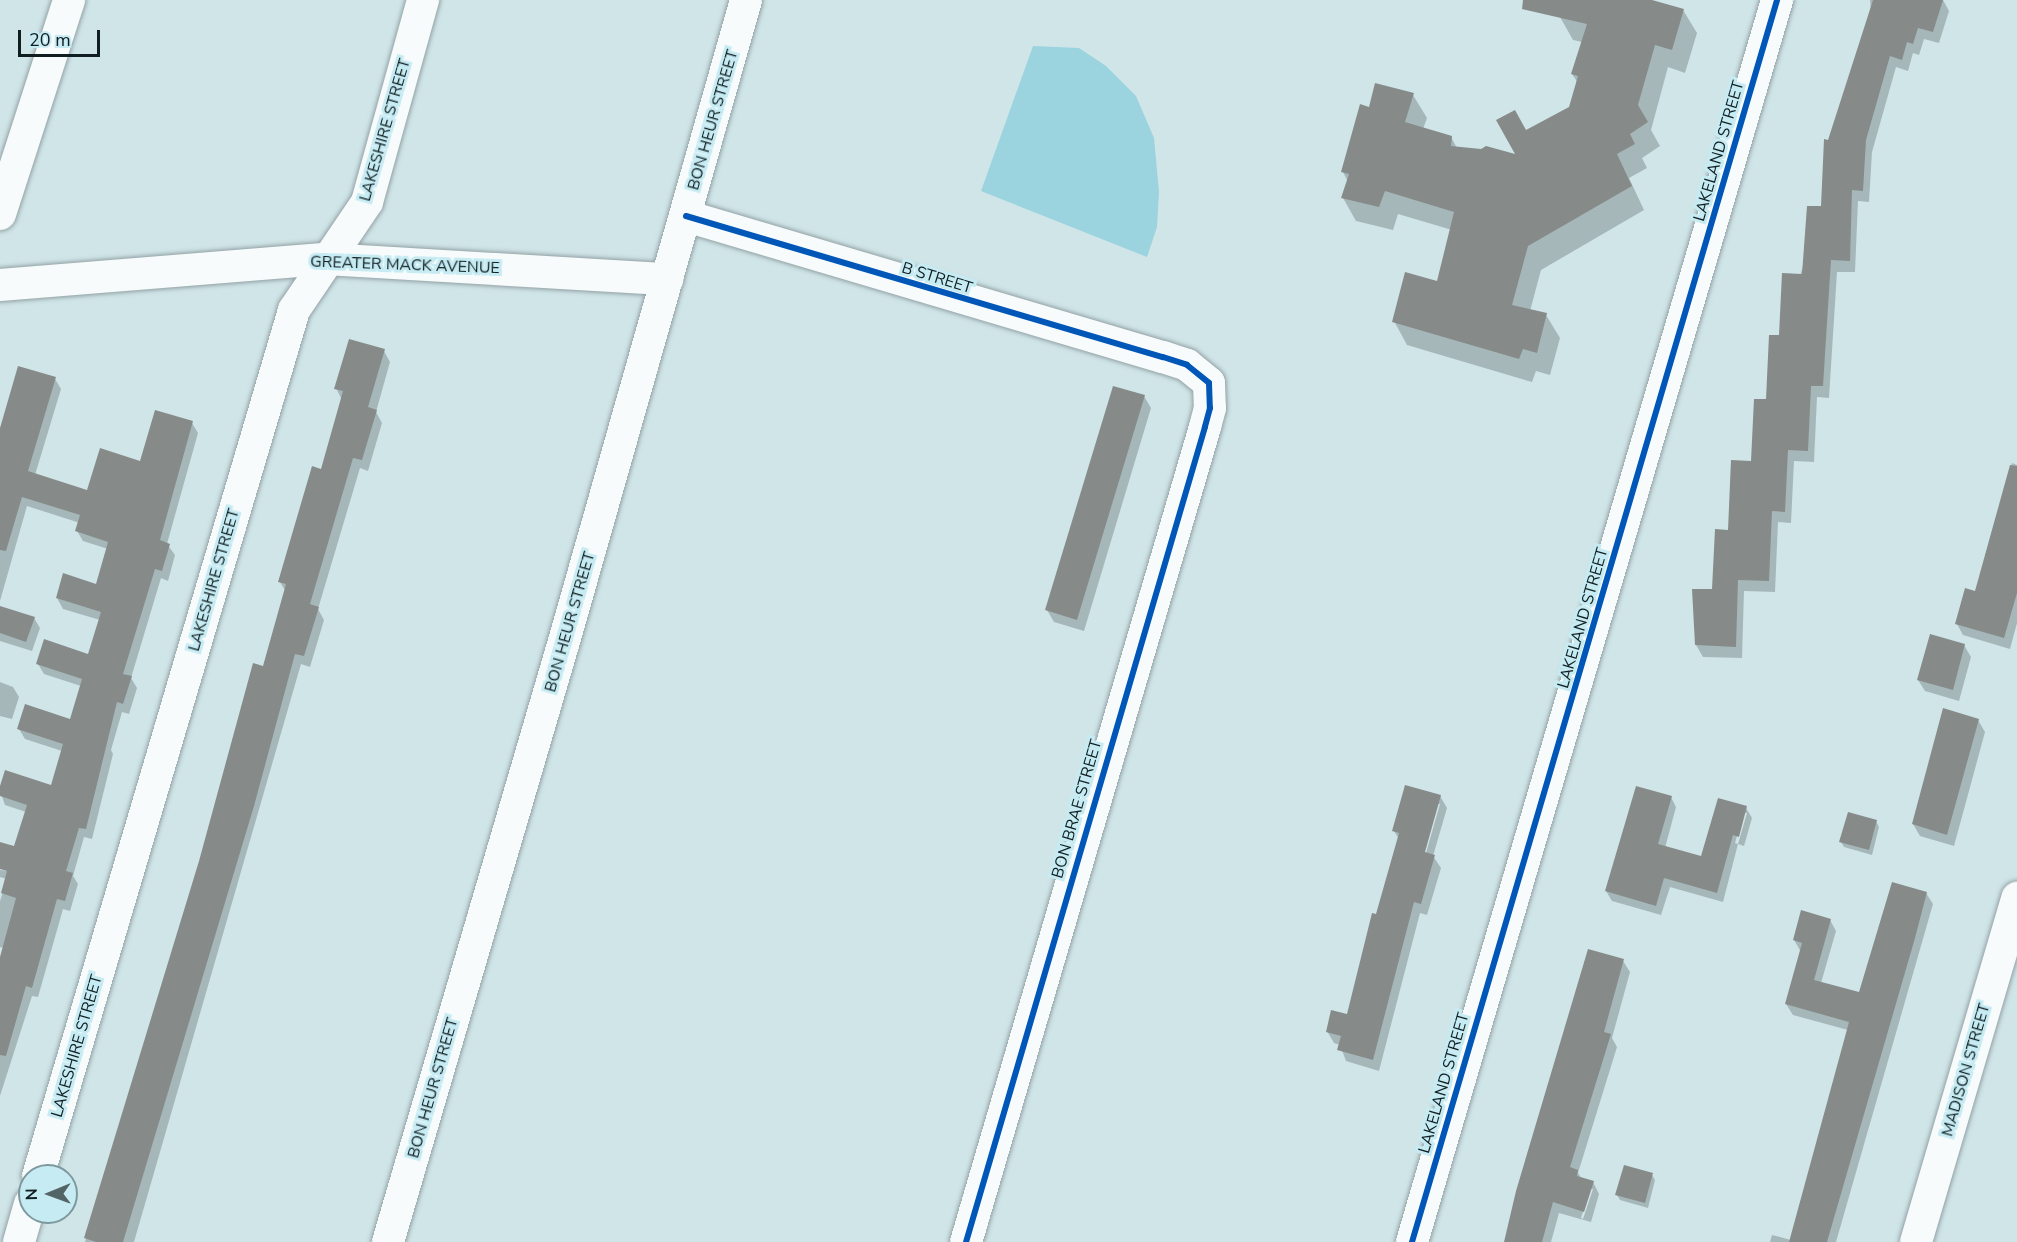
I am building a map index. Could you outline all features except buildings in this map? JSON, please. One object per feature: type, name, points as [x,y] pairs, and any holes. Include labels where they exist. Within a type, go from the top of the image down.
[{"type":"street","points":[[0,214],[69,0]]},
{"type":"street","name":"LAKESHIRE STREET","points":[[42,1164],[294,310],[326,259],[367,202],[423,0]]},
{"type":"street","name":"BON HEUR STREET","points":[[387,1242],[686,216],[746,0]]},
{"type":"street","name":"LAKELAND STREET","points":[[1412,1242],[1777,0]]},
{"type":"street","name":"B STREET","points":[[686,216],[1163,357],[1187,365],[1209,383]]},
{"type":"street","name":"GREATER MACK AVENUE","points":[[0,285],[326,259],[667,279]]},
{"type":"street","name":"BON BRAE STREET","points":[[966,1242],[1205,426],[1210,408],[1209,383]]},
{"type":"street","name":"MADISON STREET","points":[[1916,1242],[2017,898]]},
{"type":"street","points":[[19,1242],[24,1224]]},
{"type":"shaded area","points":[[1033,46],[1079,48],[1106,66],[1136,96],[1154,138],[1159,192],[1157,227],[1147,257],[981,191]]},
{"type":"cycle path","points":[[1412,1242],[1777,0]]},
{"type":"cycle path","points":[[686,216],[1163,357],[1187,365],[1209,383],[1210,408],[1205,427],[966,1242]]}]
